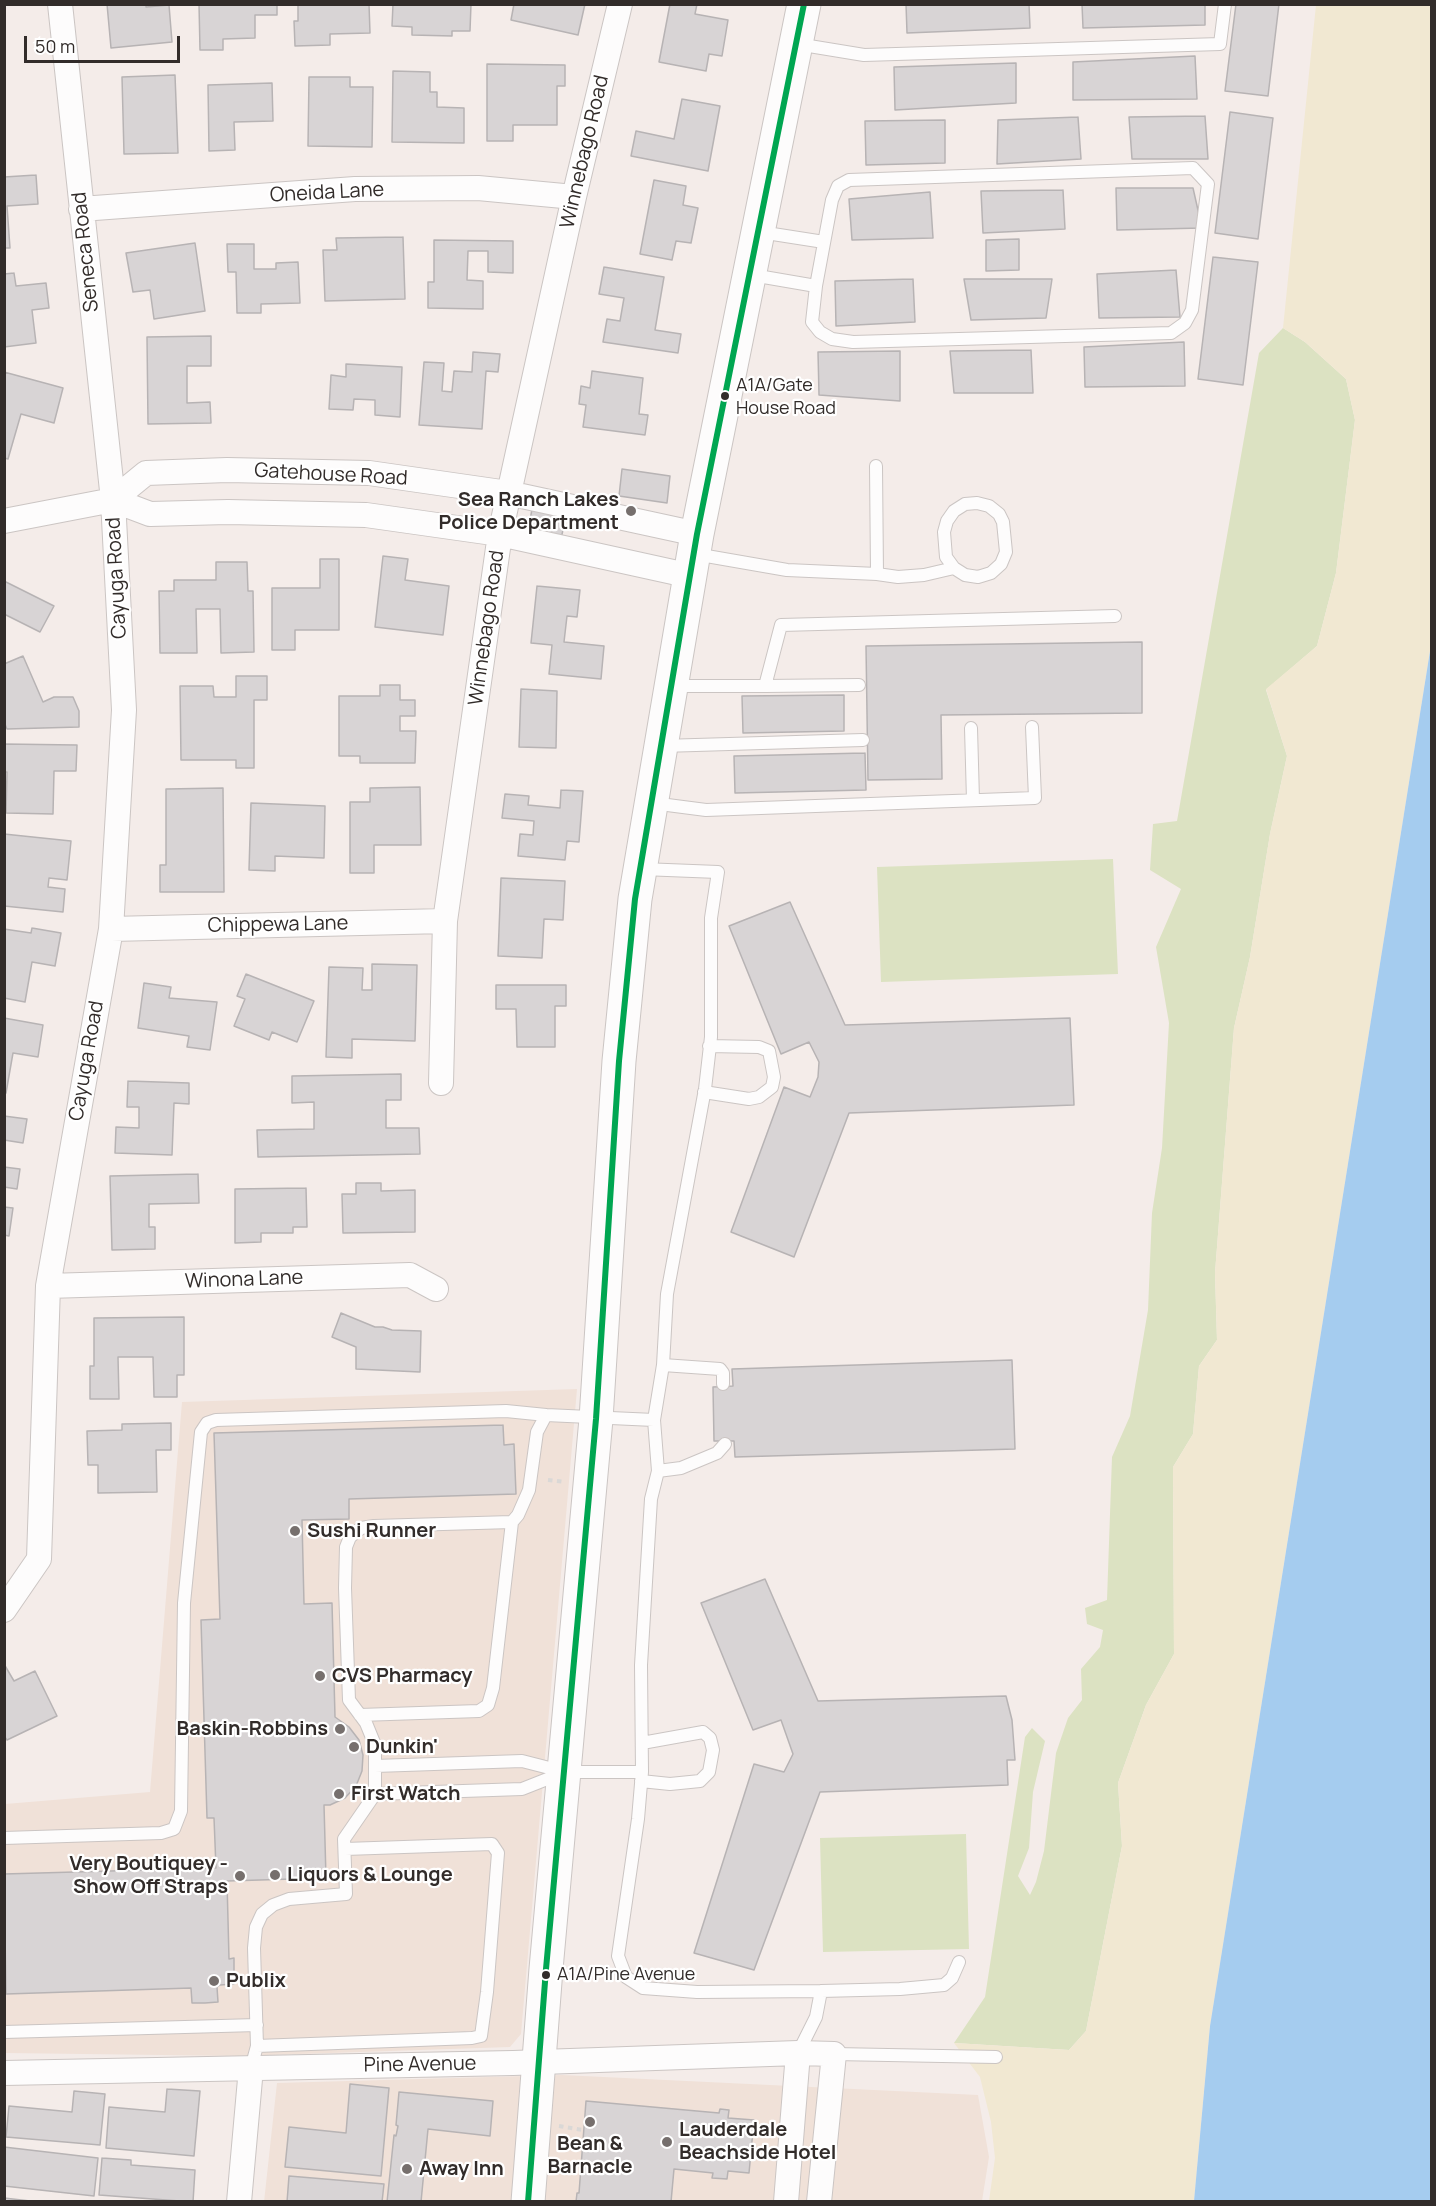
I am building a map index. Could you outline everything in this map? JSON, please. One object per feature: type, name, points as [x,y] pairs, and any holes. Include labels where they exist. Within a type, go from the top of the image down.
[{"type":"main road","points":[[528,2202],[567,1731],[596,1419],[619,1061],[635,899],[694,555],[804,4]]},
{"type":"street","name":"Seneca Road","points":[[60,4],[113,500]]},
{"type":"street","name":"Winnebago Road","points":[[441,1083],[445,921],[500,534],[574,197],[620,4]]},
{"type":"street","name":"Oneida Lane","points":[[81,209],[355,189],[478,188],[574,197]]},
{"type":"street","name":"Gatehouse Road","points":[[4,521],[113,500],[146,473],[227,470],[369,473],[508,493],[694,555]]},
{"type":"street","name":"Gatehouse Road","points":[[113,500],[150,514],[228,512],[366,515],[500,534],[694,555]]},
{"type":"street","name":"Cayuga Road","points":[[4,1610],[39,1559],[48,1286],[111,929],[124,710],[113,500]]},
{"type":"street","name":"Chippewa Lane","points":[[111,929],[445,921]]},
{"type":"street","name":"Winona Lane","points":[[48,1286],[410,1275],[436,1289]]},
{"type":"street","name":"Pine Avenue","points":[[4,2073],[254,2057],[539,2062],[798,2053],[834,2054]]},
{"type":"street","points":[[786,2202],[798,2053]]},
{"type":"street","points":[[819,2202],[834,2054]]},
{"type":"street","points":[[238,2202],[254,2057]]},
{"type":"lane","points":[[796,44],[864,55],[1220,44],[1225,4]]},
{"type":"lane","points":[[1193,168],[1208,184],[1192,310],[1185,323],[1171,333],[853,342],[832,339],[820,332],[812,322],[816,286],[832,200],[838,186],[849,180],[1193,168]]},
{"type":"lane","points":[[758,232],[824,242]]},
{"type":"lane","points":[[749,275],[816,286]]},
{"type":"lane","points":[[876,466],[877,574]]},
{"type":"lane","points":[[694,555],[787,570],[898,577],[924,575],[954,568],[965,575],[978,577],[991,573],[1001,564],[1006,552],[1003,522],[999,514],[989,506],[977,503],[965,504],[954,511],[947,521],[944,532],[946,557],[954,568]]},
{"type":"lane","points":[[765,686],[781,625],[1115,616]]},
{"type":"lane","points":[[672,686],[860,685]]},
{"type":"lane","points":[[651,803],[706,810],[1035,798],[1032,727]]},
{"type":"lane","points":[[971,728],[973,800]]},
{"type":"lane","points":[[661,746],[863,740]]},
{"type":"lane","points":[[639,869],[718,873],[711,918],[709,1046],[704,1092],[667,1294],[663,1365],[654,1420],[657,1471],[651,1499],[641,1665],[642,1776],[618,1956],[626,1977],[642,1988],[697,1992],[900,1989],[944,1985],[952,1978],[959,1962]]},
{"type":"lane","points":[[704,1092],[749,1099],[759,1097],[772,1087],[774,1077],[770,1051],[759,1047],[709,1046]]},
{"type":"lane","points":[[663,1365],[720,1369],[723,1373],[723,1384]]},
{"type":"lane","points":[[4,1838],[161,1833],[174,1829],[181,1811],[184,1604],[201,1432],[207,1422],[506,1411],[596,1419],[654,1420]]},
{"type":"lane","points":[[360,1715],[479,1711],[488,1705],[493,1688],[512,1522],[518,1515],[529,1490],[537,1432],[546,1415]]},
{"type":"lane","points":[[657,1471],[668,1471],[689,1465],[717,1453],[725,1444]]},
{"type":"lane","points":[[345,1849],[492,1844],[498,1853],[496,1895],[481,2036],[254,2057],[257,2025],[256,1928],[262,1914],[273,1905],[289,1899],[346,1894],[344,1839],[375,1794],[375,1745],[366,1723],[349,1701],[345,1588],[346,1547],[350,1537],[361,1528],[374,1526],[512,1522]]},
{"type":"lane","points":[[375,1766],[522,1761],[565,1772],[642,1776],[670,1784],[700,1781],[709,1772],[713,1750],[710,1738],[703,1732],[642,1743]]},
{"type":"lane","points":[[375,1794],[522,1788],[565,1772]]},
{"type":"lane","points":[[798,2053],[816,2017],[821,1991]]},
{"type":"lane","points":[[4,2031],[257,2025]]},
{"type":"lane","points":[[834,2054],[996,2057]]},
{"type":"path","points":[[548,1480],[568,1482]]},
{"type":"path","points":[[552,2125],[583,2130]]},
{"type":"shaded area","points":[[577,1389],[521,2034],[510,2047],[240,2056],[5,2053],[5,1804],[150,1792],[182,1402]]},
{"type":"shaded area","points":[[562,2075],[978,2095],[989,2157],[982,2201],[264,2202],[277,2083]]},
{"type":"green space","points":[[1283,328],[1305,342],[1346,379],[1355,420],[1336,573],[1317,646],[1266,690],[1287,756],[1270,834],[1250,957],[1234,1028],[1215,1273],[1217,1340],[1199,1366],[1193,1434],[1173,1467],[1174,1654],[1146,1705],[1118,1783],[1122,1846],[1086,2031],[1069,2050],[954,2043],[985,1997],[1025,1737],[1032,1728],[1045,1741],[1033,1792],[1029,1848],[1018,1876],[1030,1895],[1044,1851],[1056,1753],[1068,1718],[1082,1700],[1081,1669],[1100,1647],[1103,1630],[1087,1624],[1085,1608],[1107,1600],[1112,1457],[1130,1416],[1148,1310],[1152,1213],[1162,1148],[1169,1023],[1156,947],[1181,889],[1150,870],[1153,824],[1177,821],[1259,353]]},
{"type":"green space","points":[[1113,859],[1118,974],[881,982],[877,867]]},
{"type":"green space","points":[[966,1834],[969,1949],[823,1952],[820,1838]]},
{"type":"sand","points":[[1316,5],[1431,5],[1431,645],[1210,2026],[1194,2201],[989,2201],[995,2158],[991,2122],[980,2077],[954,2043],[1069,2050],[1086,2031],[1122,1846],[1118,1783],[1146,1705],[1174,1654],[1173,1467],[1193,1434],[1199,1366],[1217,1340],[1215,1273],[1234,1028],[1250,957],[1270,834],[1287,756],[1266,689],[1317,646],[1336,573],[1355,420],[1346,379],[1305,342],[1283,328]]},
{"type":"water","points":[[1431,645],[1431,2201],[1194,2201],[1210,2026]]},
{"type":"building","points":[[107,4],[146,4],[146,7],[169,5],[172,42],[111,48]]},
{"type":"building","points":[[199,4],[277,4],[277,15],[255,15],[255,38],[223,39],[223,50],[200,50]]},
{"type":"building","points":[[298,4],[369,4],[370,33],[330,34],[330,45],[295,46],[294,21],[298,21]]},
{"type":"building","points":[[393,4],[471,4],[470,31],[452,31],[452,36],[412,35],[412,27],[392,26]]},
{"type":"building","points":[[514,4],[585,4],[578,35],[511,20]]},
{"type":"building","points":[[670,4],[697,4],[695,14],[728,20],[722,56],[709,54],[706,71],[659,62]]},
{"type":"building","points":[[906,4],[1029,4],[1030,28],[907,33]]},
{"type":"building","points":[[1082,4],[1205,4],[1205,25],[1083,28]]},
{"type":"building","points":[[1236,4],[1279,4],[1268,96],[1225,91]]},
{"type":"building","points":[[1195,56],[1197,99],[1073,100],[1073,62]]},
{"type":"building","points":[[1016,63],[1016,103],[895,110],[894,67]]},
{"type":"building","points":[[487,64],[565,65],[565,86],[557,86],[557,125],[513,125],[513,141],[487,141]]},
{"type":"building","points":[[393,71],[430,72],[430,92],[437,92],[437,107],[464,108],[464,143],[392,142]]},
{"type":"building","points":[[175,75],[178,153],[124,154],[122,77]]},
{"type":"building","points":[[309,77],[350,77],[350,87],[373,87],[372,147],[308,146]]},
{"type":"building","points":[[272,83],[273,121],[234,122],[235,150],[209,151],[208,85]]},
{"type":"building","points":[[682,99],[720,106],[708,171],[631,156],[636,131],[674,139]]},
{"type":"building","points":[[1230,112],[1273,118],[1258,239],[1215,233]]},
{"type":"building","points":[[1205,116],[1208,159],[1132,159],[1129,117]]},
{"type":"building","points":[[1078,117],[1081,159],[997,164],[998,120]]},
{"type":"building","points":[[945,120],[945,163],[866,165],[865,121]]},
{"type":"building","points":[[36,175],[38,204],[7,206],[10,248],[4,248],[4,177]]},
{"type":"building","points":[[654,180],[686,186],[683,205],[698,208],[691,243],[676,241],[672,260],[640,254]]},
{"type":"building","points":[[1116,188],[1193,188],[1202,228],[1117,230]]},
{"type":"building","points":[[1063,190],[1065,229],[983,233],[981,191]]},
{"type":"building","points":[[930,192],[933,238],[852,240],[849,199]]},
{"type":"building","points":[[403,237],[405,299],[325,301],[323,250],[337,250],[336,238]]},
{"type":"building","points":[[1019,239],[1019,270],[986,271],[986,240]]},
{"type":"building","points":[[434,240],[513,241],[513,273],[488,272],[488,251],[468,251],[467,280],[483,281],[483,309],[428,308],[428,282],[434,282]]},
{"type":"building","points":[[195,243],[205,311],[154,319],[150,290],[133,292],[126,253]]},
{"type":"building","points":[[227,244],[254,244],[254,269],[276,269],[276,263],[298,262],[300,303],[261,304],[261,313],[237,313],[236,272],[228,272]]},
{"type":"building","points":[[1213,257],[1258,262],[1243,385],[1198,379]]},
{"type":"building","points":[[604,267],[664,277],[655,330],[681,334],[678,353],[603,342],[607,319],[620,321],[624,298],[599,294]]},
{"type":"building","points":[[1176,270],[1180,317],[1099,318],[1097,274]]},
{"type":"building","points":[[14,273],[16,286],[46,283],[49,308],[32,310],[36,343],[4,347],[4,274]]},
{"type":"building","points":[[913,279],[915,322],[836,326],[835,281]]},
{"type":"building","points":[[964,279],[1052,279],[1046,318],[971,320]]},
{"type":"building","points":[[211,336],[211,366],[187,366],[187,403],[210,402],[211,423],[148,424],[147,337]]},
{"type":"building","points":[[1184,342],[1185,386],[1085,387],[1084,347]]},
{"type":"building","points":[[1031,350],[1033,393],[954,393],[950,351]]},
{"type":"building","points":[[900,351],[900,401],[819,395],[818,352]]},
{"type":"building","points":[[473,352],[500,354],[498,372],[486,371],[482,429],[419,425],[424,362],[444,363],[442,391],[452,392],[454,371],[472,372]]},
{"type":"building","points":[[346,364],[402,367],[400,417],[375,415],[375,400],[354,399],[353,410],[329,409],[331,375],[346,377]]},
{"type":"building","points":[[592,371],[643,378],[639,414],[648,415],[645,435],[583,427],[586,405],[579,404],[581,386],[590,388]]},
{"type":"building","points":[[4,372],[63,388],[54,423],[21,414],[8,459],[4,458]]},
{"type":"building","points":[[622,469],[670,476],[667,503],[619,496]]},
{"type":"building","points":[[532,509],[566,516],[561,539],[528,532]]},
{"type":"building","points":[[383,556],[408,559],[405,580],[449,586],[443,635],[375,627]]},
{"type":"building","points":[[320,559],[339,559],[339,630],[295,630],[295,650],[272,650],[272,588],[320,588]]},
{"type":"building","points":[[216,562],[247,562],[248,591],[253,591],[254,652],[221,653],[220,609],[196,609],[197,653],[160,653],[159,591],[174,591],[174,580],[216,580]]},
{"type":"building","points":[[4,581],[54,606],[40,632],[4,614]]},
{"type":"building","points":[[537,586],[580,590],[577,617],[567,616],[564,642],[604,646],[601,679],[549,674],[552,645],[531,643]]},
{"type":"building","points":[[1142,642],[1142,713],[941,715],[942,779],[868,780],[866,646]]},
{"type":"building","points":[[23,656],[43,702],[54,697],[73,697],[79,711],[79,727],[7,729],[4,722],[4,664]]},
{"type":"building","points":[[236,676],[267,676],[267,700],[254,700],[254,768],[236,768],[236,760],[181,760],[180,686],[213,686],[214,697],[236,697]]},
{"type":"building","points":[[380,685],[400,685],[400,700],[415,700],[415,716],[400,716],[400,731],[416,731],[415,763],[360,763],[360,756],[339,756],[339,696],[380,696]]},
{"type":"building","points":[[521,689],[557,691],[556,748],[519,747]]},
{"type":"building","points":[[844,695],[844,731],[743,733],[742,696]]},
{"type":"building","points":[[4,744],[77,745],[76,771],[54,771],[53,814],[6,813],[7,772],[4,772]]},
{"type":"building","points":[[865,753],[866,790],[735,793],[734,756]]},
{"type":"building","points":[[420,787],[421,845],[374,845],[374,873],[350,873],[350,802],[370,802],[370,788]]},
{"type":"building","points":[[223,788],[224,892],[160,892],[160,865],[166,865],[166,789]]},
{"type":"building","points":[[561,790],[583,791],[579,842],[567,841],[565,860],[518,856],[520,834],[533,835],[534,821],[502,818],[505,794],[529,796],[528,805],[560,808]]},
{"type":"building","points":[[251,803],[325,806],[324,858],[275,856],[275,871],[249,870]]},
{"type":"building","points":[[4,834],[71,841],[67,880],[49,878],[48,887],[65,889],[63,912],[4,906]]},
{"type":"building","points":[[501,878],[565,881],[563,920],[544,919],[542,958],[498,956]]},
{"type":"building","points":[[790,902],[845,1025],[1070,1018],[1074,1105],[849,1113],[794,1257],[731,1232],[784,1087],[810,1097],[818,1077],[819,1062],[809,1042],[781,1054],[729,926]]},
{"type":"building","points":[[32,928],[61,933],[55,966],[32,962],[25,1002],[4,998],[4,929],[31,933]]},
{"type":"building","points":[[372,964],[417,965],[415,1041],[352,1039],[352,1058],[326,1057],[329,967],[363,968],[362,990],[372,990]]},
{"type":"building","points":[[246,974],[314,1001],[297,1042],[272,1032],[269,1040],[234,1026],[245,999],[237,996]]},
{"type":"building","points":[[144,983],[171,987],[169,998],[217,1002],[210,1050],[187,1047],[189,1036],[138,1028]]},
{"type":"building","points":[[496,985],[566,985],[566,1006],[555,1006],[555,1047],[517,1047],[516,1009],[496,1009]]},
{"type":"building","points":[[4,1018],[43,1025],[38,1057],[13,1053],[6,1093],[4,1093]]},
{"type":"building","points":[[401,1074],[401,1100],[386,1100],[386,1128],[419,1128],[420,1154],[258,1157],[257,1130],[314,1129],[314,1102],[292,1103],[292,1076]]},
{"type":"building","points":[[128,1081],[189,1083],[189,1104],[174,1103],[172,1155],[115,1153],[116,1127],[139,1128],[139,1107],[127,1107]]},
{"type":"building","points":[[4,1116],[27,1119],[23,1143],[4,1140]]},
{"type":"building","points":[[4,1167],[20,1169],[17,1189],[4,1187]]},
{"type":"building","points":[[198,1174],[199,1203],[149,1204],[149,1227],[155,1227],[155,1249],[112,1250],[110,1176]]},
{"type":"building","points":[[356,1183],[381,1183],[381,1191],[415,1190],[415,1232],[343,1233],[342,1194],[356,1194]]},
{"type":"building","points":[[306,1188],[307,1227],[293,1227],[293,1233],[261,1233],[261,1242],[235,1243],[235,1189]]},
{"type":"building","points":[[4,1207],[13,1208],[9,1236],[4,1235]]},
{"type":"building","points":[[341,1313],[375,1327],[421,1331],[420,1372],[356,1369],[356,1347],[332,1337]]},
{"type":"building","points":[[184,1317],[184,1375],[177,1375],[177,1397],[154,1397],[153,1357],[118,1357],[119,1399],[90,1399],[90,1366],[94,1366],[94,1318]]},
{"type":"building","points":[[1012,1360],[1015,1449],[735,1457],[734,1441],[714,1441],[713,1387],[733,1386],[732,1369]]},
{"type":"building","points":[[171,1423],[171,1450],[156,1450],[157,1492],[98,1493],[98,1465],[88,1465],[87,1431],[122,1430],[122,1424]]},
{"type":"building","points":[[503,1425],[504,1445],[514,1444],[516,1494],[349,1499],[349,1519],[302,1520],[304,1604],[332,1603],[335,1717],[349,1727],[359,1740],[363,1755],[362,1771],[356,1786],[345,1798],[330,1805],[324,1805],[326,1878],[227,1881],[229,1959],[234,1958],[234,1984],[220,1985],[217,1987],[218,2002],[205,2003],[192,2003],[191,1988],[6,1994],[4,1874],[216,1868],[214,1818],[207,1818],[201,1620],[220,1619],[214,1433]]},
{"type":"building","points":[[765,1579],[818,1701],[1006,1696],[1012,1720],[1015,1760],[1007,1760],[1008,1785],[820,1792],[754,1970],[694,1953],[754,1764],[784,1772],[793,1754],[781,1720],[753,1730],[701,1603]]},
{"type":"building","points":[[4,1664],[14,1681],[35,1671],[57,1716],[7,1740],[4,1736]]},
{"type":"building","points":[[350,2084],[389,2088],[381,2176],[285,2167],[289,2127],[346,2133]]},
{"type":"building","points":[[167,2089],[200,2091],[194,2156],[106,2148],[109,2107],[165,2112]]},
{"type":"building","points":[[74,2091],[105,2094],[100,2145],[6,2137],[9,2106],[72,2112]]},
{"type":"building","name":"Away Inn","points":[[399,2092],[493,2101],[490,2136],[428,2129],[421,2202],[387,2202],[394,2135],[396,2136],[398,2126],[396,2125]]},
{"type":"building","name":"Lauderdale Beachside Hotel","points":[[586,2101],[719,2113],[720,2109],[729,2110],[728,2118],[754,2120],[749,2173],[728,2171],[727,2179],[712,2178],[713,2173],[674,2169],[671,2202],[576,2202],[577,2193],[579,2193]]},
{"type":"building","points":[[4,2147],[98,2158],[94,2196],[4,2186]]},
{"type":"building","points":[[102,2158],[131,2160],[131,2165],[195,2170],[193,2202],[99,2195]]},
{"type":"building","points":[[289,2176],[384,2184],[382,2202],[287,2202]]},
{"type":"building","points":[[4,2198],[39,2202],[4,2202]]},
{"type":"transit line","points":[[528,2202],[546,1969],[596,1419],[619,1061],[635,899],[697,534],[804,4]]},
{"type":"place","name":"A1A/Gate House Road","points":[[725,396]]},
{"type":"place","name":"Sea Ranch Lakes Police Department","points":[[631,511]]},
{"type":"place","name":"Sushi Runner","points":[[295,1531]]},
{"type":"place","name":"CVS Pharmacy","points":[[320,1676]]},
{"type":"place","name":"Baskin-Robbins","points":[[340,1729]]},
{"type":"place","name":"Dunkin'","points":[[354,1747]]},
{"type":"place","name":"First Watch","points":[[339,1794]]},
{"type":"place","name":"Liquors & Lounge","points":[[275,1875]]},
{"type":"place","name":"Very Boutiquey - Show Off Straps","points":[[240,1876]]},
{"type":"place","name":"A1A/Pine Avenue","points":[[546,1975]]},
{"type":"place","name":"Publix","points":[[214,1981]]},
{"type":"place","name":"Bean & Barnacle","points":[[590,2122]]},
{"type":"place","name":"Lauderdale Beachside Hotel","points":[[667,2142]]},
{"type":"place","name":"Away Inn","points":[[407,2169]]}]
